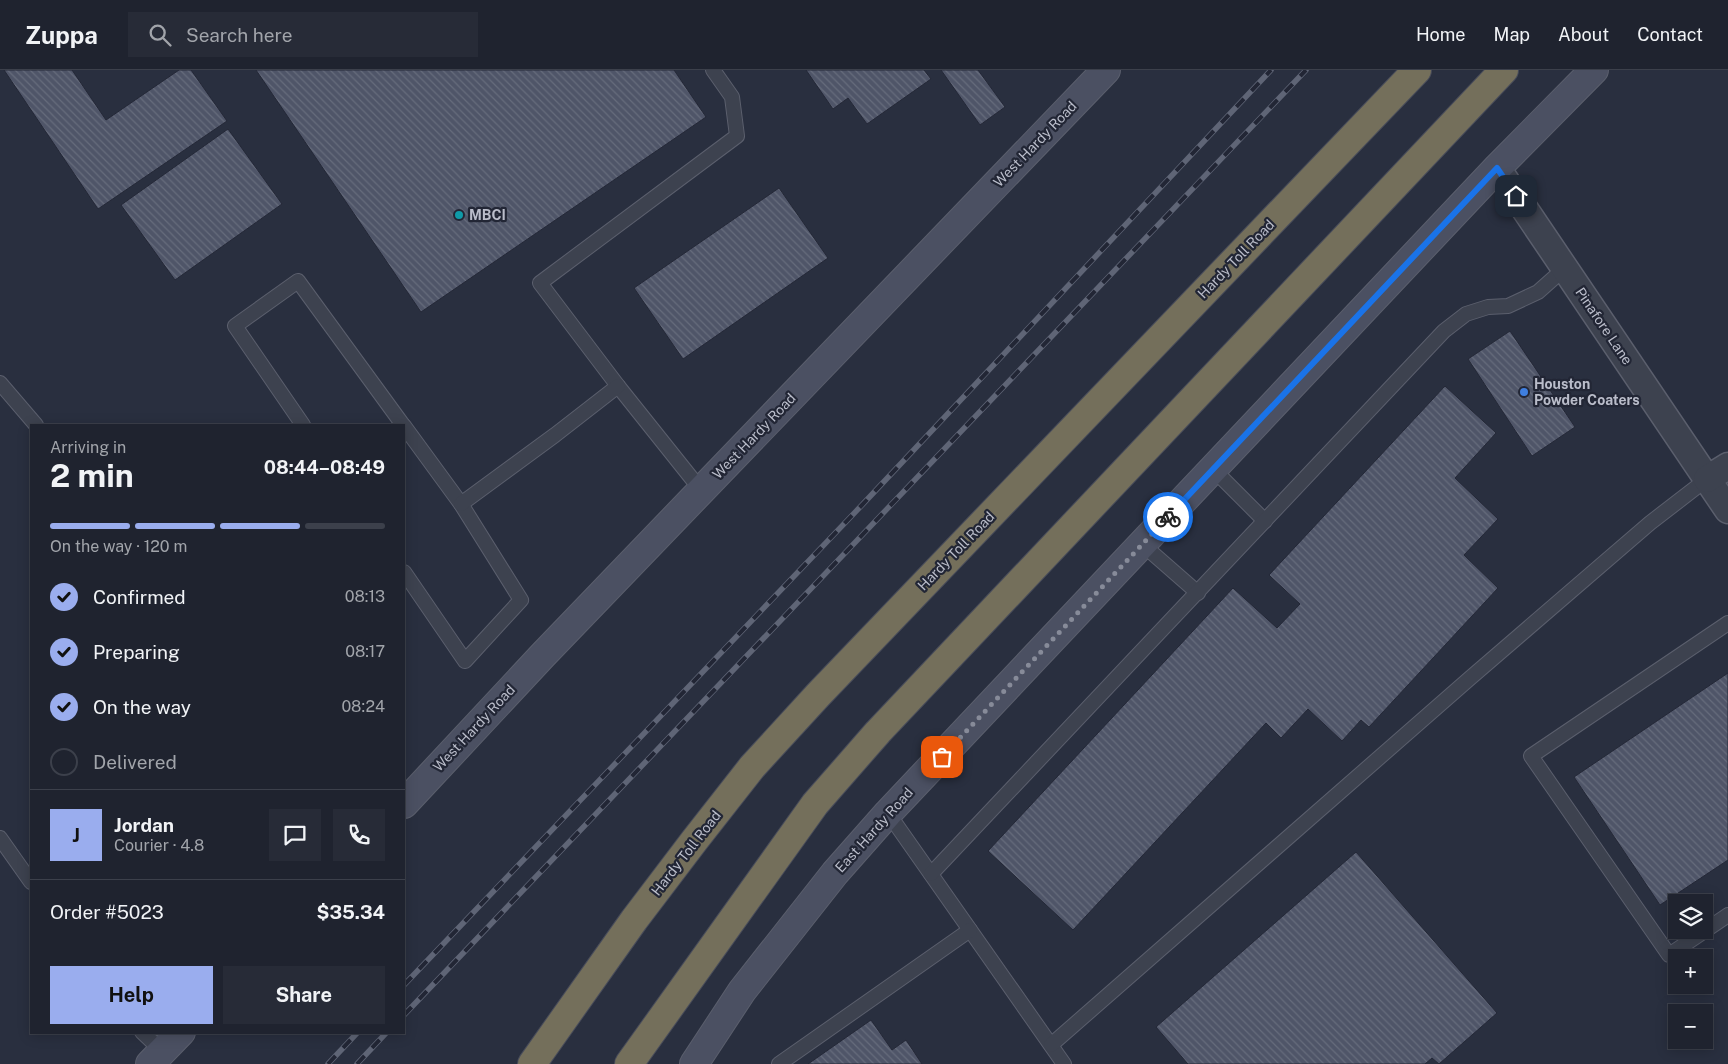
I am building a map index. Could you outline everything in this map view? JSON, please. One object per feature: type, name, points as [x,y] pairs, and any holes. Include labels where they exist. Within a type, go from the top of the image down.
[{"type":"highway","name":"Hardy Toll Road","points":[[532,1064],[634,920],[752,767],[825,688],[1417,70]]},
{"type":"highway","points":[[629,1064],[815,804],[878,732],[1504,70]]},
{"type":"main road","name":"West Hardy Road","points":[[405,803],[543,655],[1106,70]]},
{"type":"main road","name":"East Hardy Road","points":[[694,1064],[748,984],[835,873],[888,813],[1497,168],[1594,70]]},
{"type":"main road","points":[[156,1058],[179,1034]]},
{"type":"street","name":"Pinafore Lane","points":[[1497,168],[1565,268],[1718,473],[1728,510]]},
{"type":"lane","points":[[701,490],[618,386],[540,283],[737,136],[732,98],[713,70]]},
{"type":"lane","points":[[931,874],[1444,331],[1466,314],[1488,307],[1508,306],[1538,292],[1565,268]]},
{"type":"lane","points":[[302,424],[235,326],[298,282],[402,424]]},
{"type":"lane","points":[[0,383],[35,424]]},
{"type":"lane","points":[[461,504],[618,386]]},
{"type":"lane","points":[[405,429],[461,504],[521,600],[465,661],[405,573]]},
{"type":"lane","points":[[1213,469],[1266,521]]},
{"type":"lane","points":[[1051,1045],[1650,523],[1718,473]]},
{"type":"lane","points":[[1142,544],[1198,593]]},
{"type":"lane","points":[[1728,623],[1531,756],[1668,955],[1728,915]]},
{"type":"lane","points":[[888,813],[1064,1064]]},
{"type":"lane","points":[[0,838],[30,881]]},
{"type":"lane","points":[[779,1064],[970,930]]},
{"type":"lane","points":[[143,1034],[156,1058]]},
{"type":"building","points":[[4,70],[72,70],[106,120],[179,70],[191,70],[227,121],[98,209]]},
{"type":"building","name":"MBCI","points":[[256,70],[674,70],[706,117],[421,312]]},
{"type":"building","points":[[806,70],[924,70],[931,79],[867,124],[848,98],[833,109]]},
{"type":"building","points":[[941,70],[978,70],[1005,107],[980,125]]},
{"type":"building","points":[[228,129],[282,204],[175,280],[121,205]]},
{"type":"building","points":[[779,188],[828,258],[683,359],[634,288]]},
{"type":"building","points":[[1510,331],[1575,427],[1532,456],[1468,359]]},
{"type":"building","points":[[1445,386],[1496,433],[1455,478],[1498,519],[1464,555],[1498,588],[1369,727],[1361,720],[1342,741],[1308,709],[1281,738],[1266,723],[1073,930],[988,851],[1233,588],[1277,628],[1300,604],[1269,575]]},
{"type":"building","points":[[1728,673],[1728,860],[1677,894],[1668,894],[1668,900],[1660,905],[1574,777]]},
{"type":"building","points":[[1356,852],[1497,1013],[1439,1064],[1432,1058],[1425,1064],[1188,1064],[1156,1027]]},
{"type":"building","points":[[871,1020],[892,1050],[906,1040],[922,1064],[808,1064]]},
{"type":"railway","points":[[405,984],[862,505],[1271,70]]},
{"type":"railway","points":[[405,1014],[1306,70]]},
{"type":"railway","points":[[328,1064],[356,1034]]},
{"type":"railway","points":[[357,1064],[385,1034]]},
{"type":"way so far","points":[[942,757],[1168,517]]},
{"type":"place","name":"MBCI","points":[[459,215]]},
{"type":"place","name":"Houston Powder Coaters","points":[[1524,392]]},
{"type":"route","points":[[1168,517],[1497,168],[1516,196]]}]
